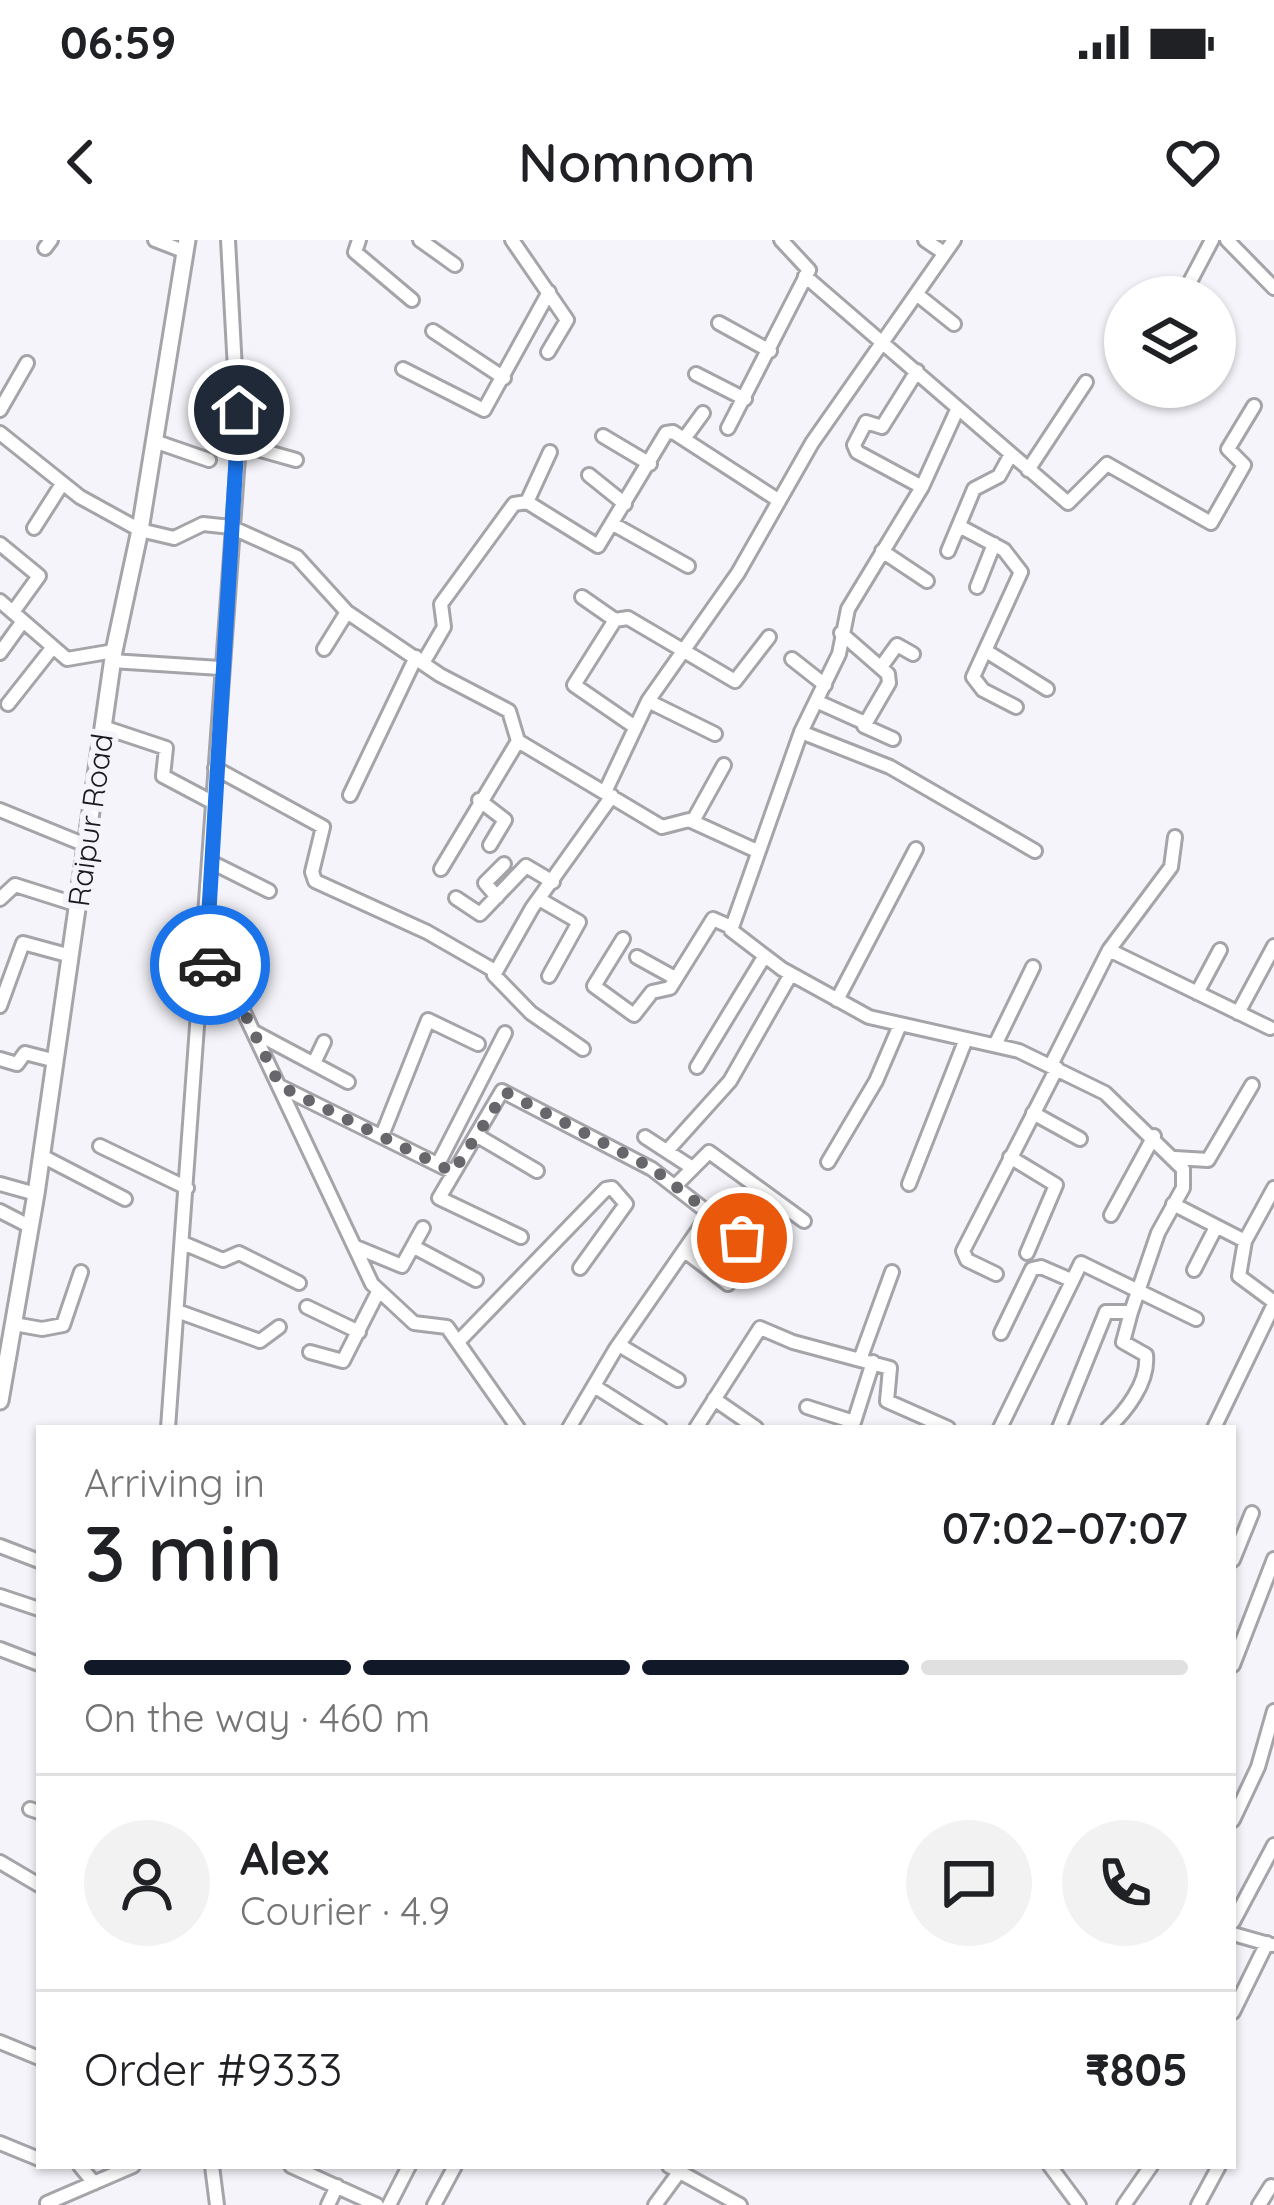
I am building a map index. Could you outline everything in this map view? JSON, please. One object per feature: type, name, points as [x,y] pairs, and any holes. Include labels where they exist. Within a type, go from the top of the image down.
[{"type":"main road","name":"Raipur Road","points":[[0,1401],[32,1227],[113,656],[140,530],[186,246]]},
{"type":"street","points":[[155,240],[186,246]]},
{"type":"street","points":[[168,1425],[206,960],[220,668],[239,444],[228,240]]},
{"type":"street","points":[[359,240],[356,253],[412,300]]},
{"type":"street","points":[[420,240],[454,265]]},
{"type":"street","points":[[512,240],[568,322],[548,352]]},
{"type":"street","points":[[728,428],[809,268],[781,240]]},
{"type":"street","points":[[925,240],[944,253]]},
{"type":"street","points":[[495,970],[608,794],[648,701],[738,573],[830,417],[885,345],[954,240]]},
{"type":"street","points":[[1193,276],[1212,240]]},
{"type":"street","points":[[1232,240],[1270,284]]},
{"type":"street","points":[[805,276],[1068,503],[1101,466],[1111,464],[1211,524],[1244,465],[1228,449],[1254,406]]},
{"type":"street","points":[[403,368],[482,410],[549,292]]},
{"type":"street","points":[[919,296],[954,324]]},
{"type":"street","points":[[719,323],[770,351]]},
{"type":"street","points":[[433,331],[504,378]]},
{"type":"street","points":[[0,410],[28,363]]},
{"type":"street","points":[[916,371],[884,425],[866,422],[854,445],[857,452],[922,487]]},
{"type":"street","points":[[696,374],[745,399]]},
{"type":"street","points":[[1028,470],[1086,382]]},
{"type":"street","points":[[957,410],[922,487],[848,609],[825,685],[801,731],[731,927],[735,938],[764,957],[877,1021],[994,1046],[1054,1066],[1105,1093],[1174,1158],[1185,1176],[1123,1342],[1148,1360],[1124,1416],[1112,1425]]},
{"type":"street","points":[[684,439],[703,413]]},
{"type":"street","points":[[0,433],[62,484],[140,530],[174,538],[203,524],[231,527],[304,561],[347,612],[509,711],[518,741],[662,827],[693,821],[757,851]]},
{"type":"street","points":[[350,795],[419,660],[444,627],[439,611],[446,597],[514,504],[527,502],[594,546],[626,504],[666,433],[684,439],[778,500]]},
{"type":"street","points":[[603,436],[650,464]]},
{"type":"street","points":[[154,441],[209,460]]},
{"type":"street","points":[[239,444],[296,460]]},
{"type":"street","points":[[527,502],[550,452]]},
{"type":"street","points":[[948,551],[974,489],[999,476],[1010,456]]},
{"type":"street","points":[[589,475],[626,504]]},
{"type":"street","points":[[34,528],[62,484]]},
{"type":"street","points":[[613,524],[688,566]]},
{"type":"street","points":[[959,526],[1007,553],[1022,576],[974,681],[1016,707]]},
{"type":"street","points":[[0,544],[38,576],[0,653]]},
{"type":"street","points":[[977,587],[994,544]]},
{"type":"street","points":[[882,550],[927,581]]},
{"type":"street","points":[[582,597],[615,620],[628,618],[735,681],[769,638]]},
{"type":"street","points":[[0,601],[71,660],[113,656],[220,668]]},
{"type":"street","points":[[324,649],[347,612]]},
{"type":"street","points":[[615,620],[574,685],[635,727]]},
{"type":"street","points":[[841,633],[881,667],[889,683],[865,723],[867,730],[893,739]]},
{"type":"street","points":[[881,667],[897,645],[913,654]]},
{"type":"street","points":[[8,704],[52,647]]},
{"type":"street","points":[[986,651],[1047,688]]},
{"type":"street","points":[[792,659],[825,685]]},
{"type":"street","points":[[816,700],[865,723]]},
{"type":"street","points":[[648,701],[715,734]]},
{"type":"street","points":[[104,727],[166,748],[163,776],[212,802]]},
{"type":"street","points":[[801,731],[890,767],[1035,851]]},
{"type":"street","points":[[441,869],[518,741]]},
{"type":"street","points":[[693,821],[724,765]]},
{"type":"street","points":[[215,768],[323,826],[311,872],[315,881],[427,932],[495,970],[516,999],[584,1048]]},
{"type":"street","points":[[479,800],[506,820],[490,845]]},
{"type":"street","points":[[0,810],[88,846]]},
{"type":"street","points":[[996,1274],[968,1260],[963,1251],[1109,950],[1172,867],[1175,837]]},
{"type":"street","points":[[837,1000],[916,849]]},
{"type":"street","points":[[212,863],[269,891]]},
{"type":"street","points":[[497,897],[485,884],[504,864]]},
{"type":"street","points":[[456,898],[480,914],[524,867],[553,882]]},
{"type":"street","points":[[0,899],[17,885],[78,905]]},
{"type":"street","points":[[539,899],[579,922],[549,976]]},
{"type":"street","points":[[623,939],[595,983],[598,992],[634,1015],[650,994],[668,990],[713,919],[731,927]]},
{"type":"street","points":[[0,1006],[23,943],[71,956]]},
{"type":"street","points":[[1238,1013],[1274,946]]},
{"type":"street","points":[[1109,950],[1270,1028]]},
{"type":"street","points":[[1197,993],[1220,950]]},
{"type":"street","points":[[637,957],[675,978]]},
{"type":"street","points":[[697,1067],[764,957]]},
{"type":"street","points":[[206,960],[229,987],[253,1031],[378,1292],[414,1323],[444,1324],[516,1425]]},
{"type":"street","points":[[994,1046],[1033,967]]},
{"type":"street","points":[[667,1151],[730,1081],[791,974]]},
{"type":"street","points":[[383,1133],[429,1018],[478,1044]]},
{"type":"street","points":[[828,1162],[876,1081],[901,1025]]},
{"type":"street","points":[[253,1031],[347,1082]]},
{"type":"street","points":[[438,1163],[506,1033]]},
{"type":"street","points":[[909,1184],[966,1039]]},
{"type":"street","points":[[314,1063],[324,1042]]},
{"type":"street","points":[[0,1059],[17,1064],[26,1053],[56,1061]]},
{"type":"street","points":[[1174,1158],[1208,1160],[1252,1085]]},
{"type":"street","points":[[280,1086],[383,1133],[453,1172]]},
{"type":"street","points":[[520,1237],[441,1201],[453,1172],[505,1092],[629,1155],[772,1262]]},
{"type":"street","points":[[1033,1113],[1080,1139]]},
{"type":"street","points":[[476,1135],[537,1171]]},
{"type":"street","points":[[1112,1215],[1154,1136]]},
{"type":"street","points":[[645,1137],[691,1167]]},
{"type":"street","points":[[100,1145],[187,1188]]},
{"type":"street","points":[[675,1186],[702,1154],[711,1153],[804,1222]]},
{"type":"street","points":[[42,1156],[125,1199]]},
{"type":"street","points":[[1010,1157],[1056,1185],[1027,1253]]},
{"type":"street","points":[[0,1184],[36,1193]]},
{"type":"street","points":[[458,1342],[612,1188],[626,1204],[580,1268]]},
{"type":"street","points":[[1215,1425],[1274,1303],[1240,1276],[1245,1240],[1273,1193]]},
{"type":"street","points":[[1173,1204],[1245,1240]]},
{"type":"street","points":[[0,1211],[32,1227]]},
{"type":"street","points":[[571,1425],[619,1345],[710,1213]]},
{"type":"street","points":[[1193,1270],[1216,1227]]},
{"type":"street","points":[[355,1246],[400,1266],[423,1228]]},
{"type":"street","points":[[183,1243],[223,1261],[239,1253],[298,1283]]},
{"type":"street","points":[[414,1246],[476,1280]]},
{"type":"street","points":[[686,1252],[728,1284]]},
{"type":"street","points":[[1001,1425],[1079,1265],[1088,1263],[1137,1295],[1196,1319]]},
{"type":"street","points":[[1001,1333],[1032,1269],[1041,1267],[1071,1280]]},
{"type":"street","points":[[14,1324],[42,1329],[63,1325],[81,1272]]},
{"type":"street","points":[[807,1407],[835,1423],[855,1420],[892,1272]]},
{"type":"street","points":[[310,1352],[344,1361],[378,1292]]},
{"type":"street","points":[[307,1307],[359,1332]]},
{"type":"street","points":[[177,1311],[260,1342],[279,1327]]},
{"type":"street","points":[[1060,1425],[1106,1312],[1131,1312]]},
{"type":"street","points":[[698,1425],[758,1328],[892,1369],[888,1402],[941,1425]]},
{"type":"street","points":[[619,1345],[678,1380]]},
{"type":"street","points":[[594,1386],[655,1425]]},
{"type":"street","points":[[714,1399],[752,1425]]},
{"type":"street","points":[[1236,1553],[1252,1513]]},
{"type":"street","points":[[0,1546],[36,1560]]},
{"type":"street","points":[[1236,1657],[1274,1559]]},
{"type":"street","points":[[0,1596],[36,1609]]},
{"type":"street","points":[[0,1649],[36,1663]]},
{"type":"street","points":[[1236,1813],[1262,1756],[1274,1712]]},
{"type":"street","points":[[1236,1916],[1274,1845]]},
{"type":"street","points":[[0,1862],[36,1883]]},
{"type":"street","points":[[1236,1935],[1270,1944],[1236,2006]]},
{"type":"street","points":[[0,2042],[36,2057]]},
{"type":"street","points":[[0,2143],[36,2158]]},
{"type":"street","points":[[82,2169],[94,2183]]},
{"type":"street","points":[[47,2203],[127,2169]]},
{"type":"street","points":[[212,2169],[218,2205]]},
{"type":"street","points":[[298,2169],[377,2205]]},
{"type":"street","points":[[389,2205],[407,2169]]},
{"type":"street","points":[[434,2205],[453,2169]]},
{"type":"street","points":[[655,2205],[674,2169],[740,2205]]},
{"type":"street","points":[[1053,2169],[1079,2205]]},
{"type":"street","points":[[1124,2205],[1149,2169]]},
{"type":"street","points":[[1198,2205],[1217,2169]]},
{"type":"street","points":[[328,2205],[338,2186]]},
{"type":"street","points":[[1259,2205],[1270,2186]]},
{"type":"way so far","points":[[210,965],[240,1004],[280,1086],[383,1133],[453,1172],[502,1091],[652,1168],[742,1238]]},
{"type":"route","points":[[210,965],[206,960],[212,802],[239,410]]}]
